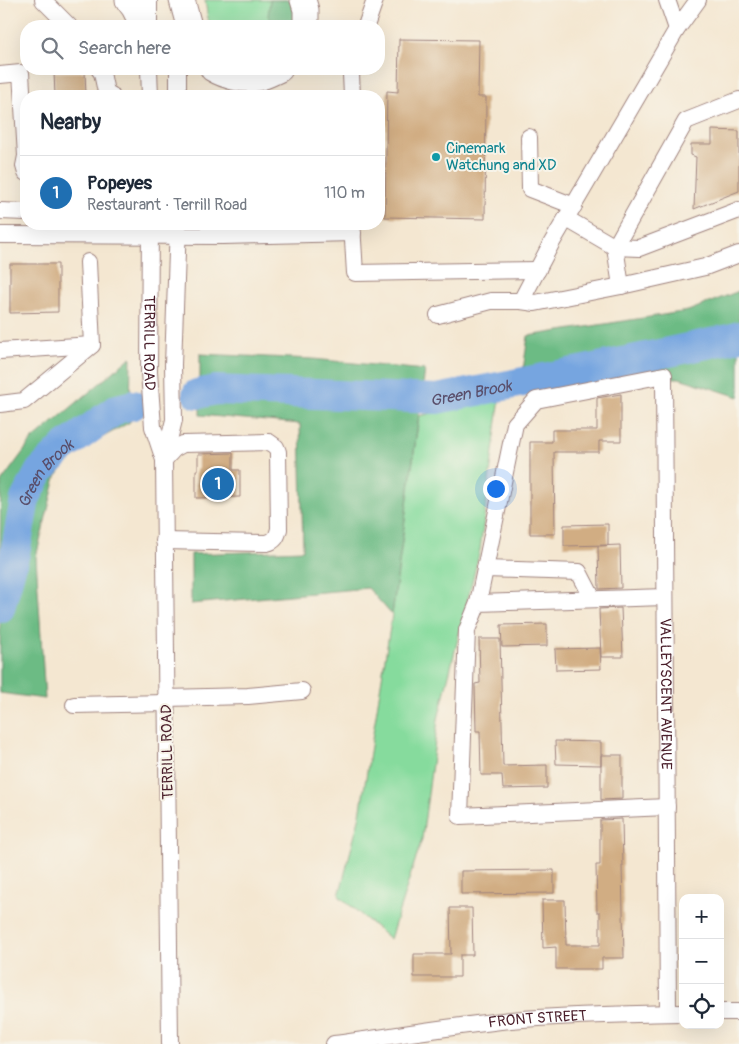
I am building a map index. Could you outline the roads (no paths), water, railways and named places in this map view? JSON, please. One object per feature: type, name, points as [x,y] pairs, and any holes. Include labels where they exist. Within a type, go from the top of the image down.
[{"type":"highway","points":[[128,0],[140,20]]},
{"type":"highway","points":[[182,0],[187,20]]},
{"type":"highway","points":[[303,0],[306,20]]},
{"type":"highway","points":[[228,75],[256,78],[264,75]]},
{"type":"street","points":[[43,0],[63,20]]},
{"type":"street","points":[[149,0],[149,20]]},
{"type":"street","points":[[177,0],[177,20]]},
{"type":"street","points":[[368,20],[374,0]]},
{"type":"street","points":[[666,0],[677,29]]},
{"type":"street","points":[[522,301],[570,212],[677,29],[698,0]]},
{"type":"street","points":[[0,75],[20,71]]},
{"type":"street","points":[[23,75],[24,90]]},
{"type":"street","points":[[103,75],[106,90]]},
{"type":"street","points":[[114,75],[117,90]]},
{"type":"street","points":[[149,75],[150,90]]},
{"type":"street","points":[[178,75],[178,90]]},
{"type":"street","points":[[351,75],[352,90]]},
{"type":"street","points":[[621,286],[615,247],[686,121],[739,100]]},
{"type":"street","points":[[529,138],[530,190],[570,212],[615,247],[639,248],[739,210]]},
{"type":"street","points":[[0,211],[20,212]]},
{"type":"street","name":"TERRILL ROAD","points":[[150,230],[149,372],[153,427],[164,460]]},
{"type":"street","points":[[0,235],[178,230]]},
{"type":"street","name":"TERRILL ROAD","points":[[170,1044],[164,460],[174,420],[173,365],[178,230]]},
{"type":"street","points":[[353,230],[355,273],[538,270]]},
{"type":"street","points":[[438,315],[491,301],[535,303],[621,286],[705,267],[739,254]]},
{"type":"street","points":[[88,262],[92,345]]},
{"type":"street","points":[[0,351],[92,345]]},
{"type":"street","points":[[0,404],[24,401],[92,345]]},
{"type":"street","name":"VALLEYSCENT AVENUE","points":[[485,569],[515,424],[536,400],[664,375],[667,807],[675,1013]]},
{"type":"street","points":[[164,460],[174,449],[183,444],[270,442],[276,447],[278,452],[279,529],[273,541],[267,543],[164,541]]},
{"type":"street","points":[[593,599],[579,572],[485,569],[478,603],[467,630],[460,816],[667,807]]},
{"type":"street","points":[[478,603],[666,597]]},
{"type":"street","points":[[74,705],[248,696],[302,691]]},
{"type":"street","points":[[724,1012],[739,1012]]},
{"type":"street","name":"FRONT STREET","points":[[334,1044],[513,1020],[675,1013]]},
{"type":"waterway","name":"Green Brook","points":[[197,394],[216,390],[437,399],[585,370],[739,336]]},
{"type":"waterway","name":"Green Brook","points":[[0,608],[15,553],[25,499],[40,471],[63,448],[117,409],[133,405]]},
{"type":"place","name":"Cinemark Watchung and XD","points":[[436,157]]},
{"type":"place","name":"Popeyes","points":[[218,484]]}]
